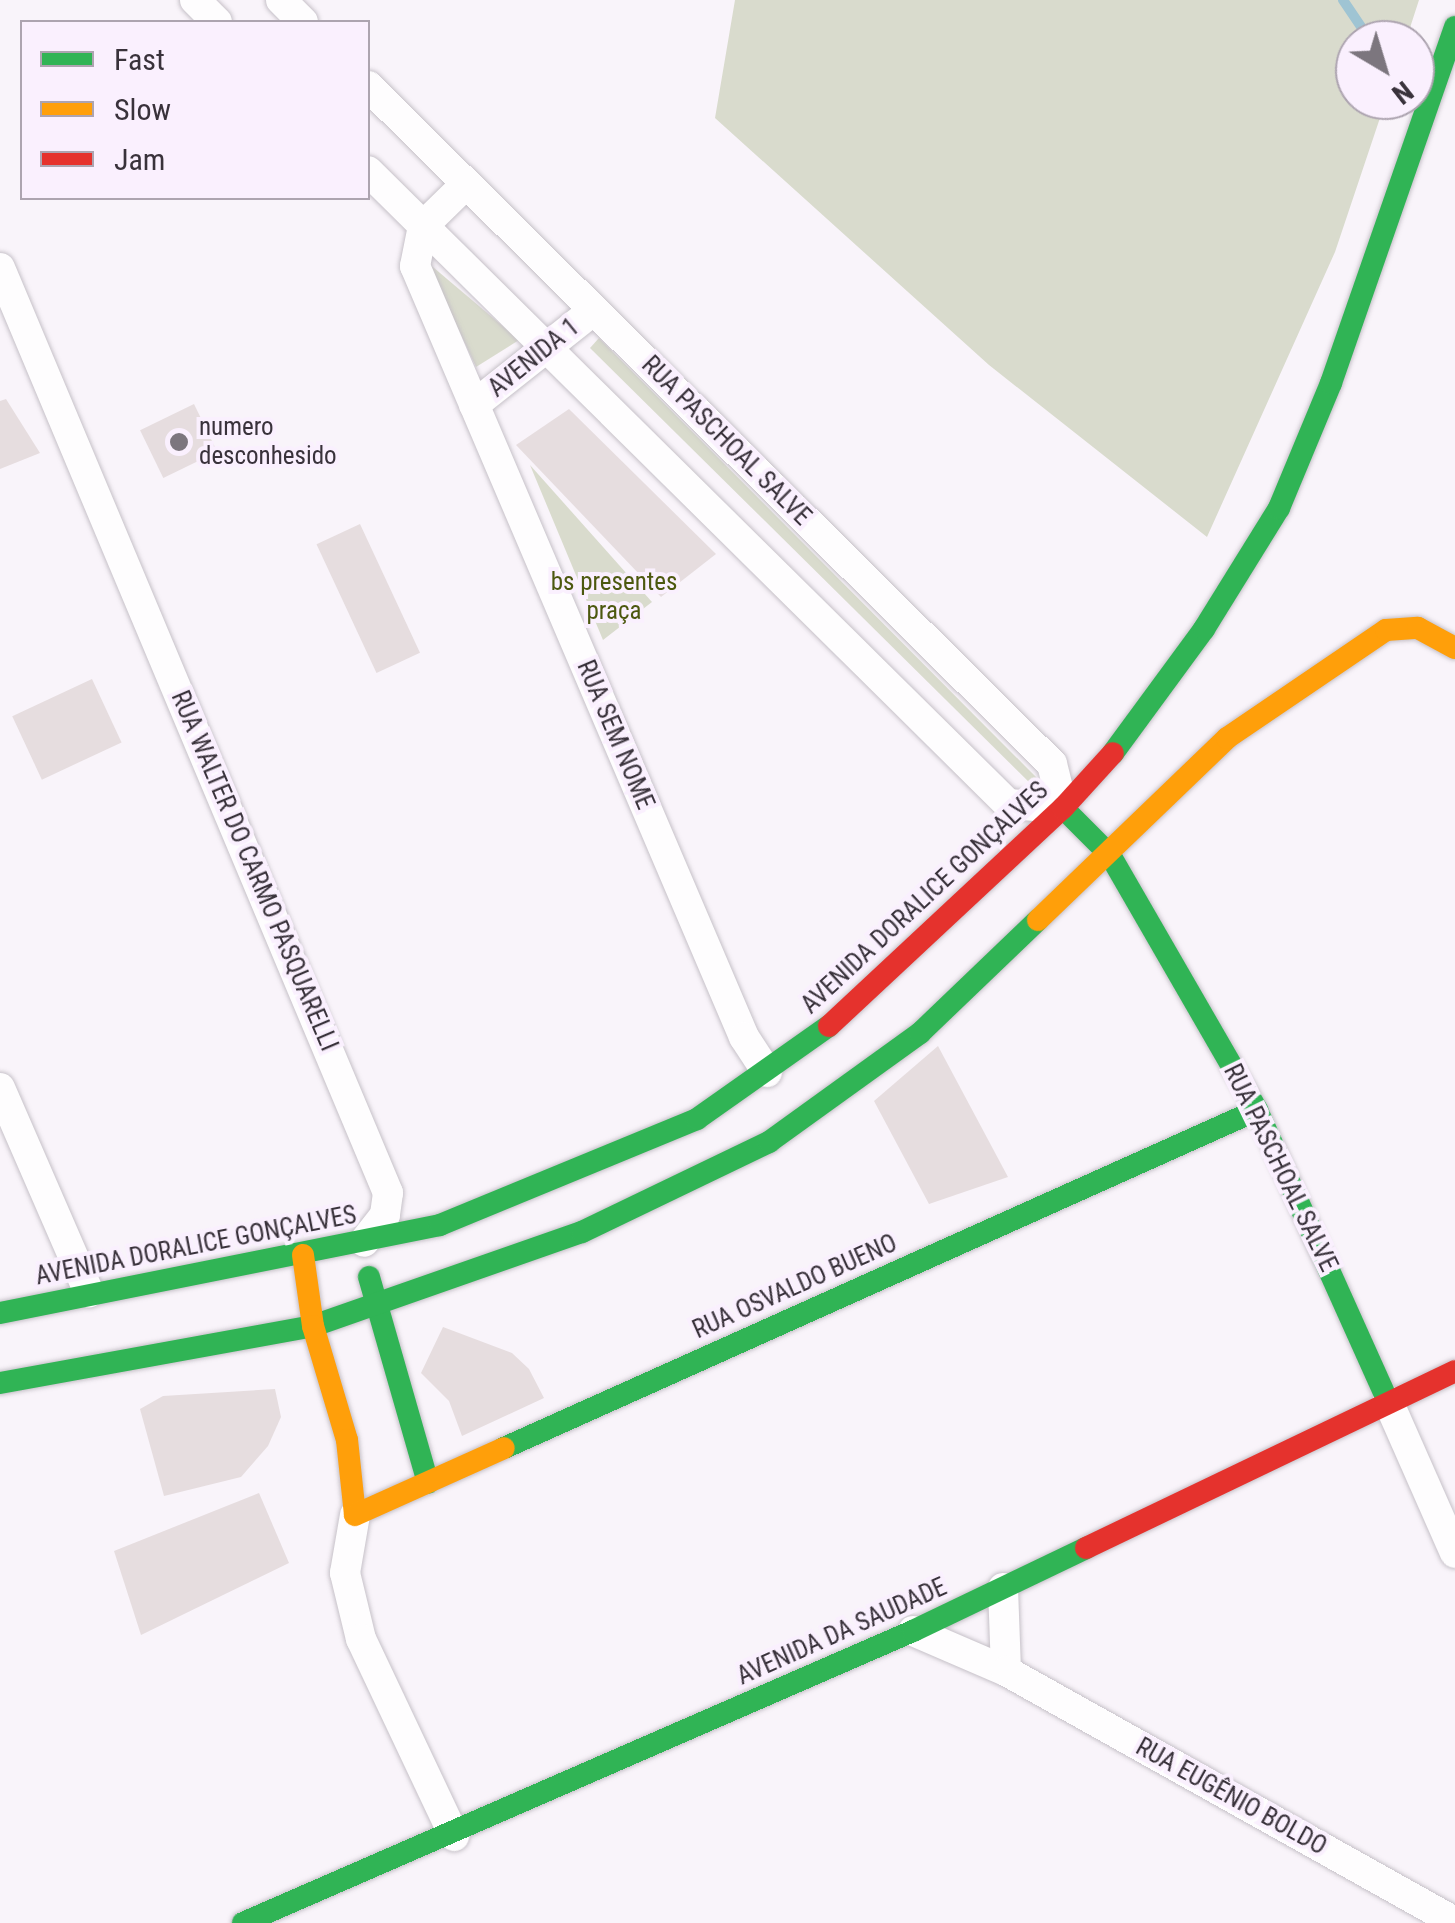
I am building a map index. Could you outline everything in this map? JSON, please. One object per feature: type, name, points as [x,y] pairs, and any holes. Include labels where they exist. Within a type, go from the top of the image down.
[{"type":"street","points":[[194,0],[215,20]]},
{"type":"street","points":[[281,0],[302,20]]},
{"type":"street","name":"AVENIDA DORALICE GONÇALVES","points":[[0,1313],[88,1292],[303,1256],[440,1225],[697,1119],[821,1033],[1063,808],[1155,698],[1279,508],[1331,383],[1455,27]]},
{"type":"street","name":"RUA PASCHOAL SALVE","points":[[370,88],[1052,764],[1063,808],[1110,855],[1257,1110],[1455,1553]]},
{"type":"street","points":[[370,173],[1008,804],[1063,808]]},
{"type":"street","points":[[422,226],[466,184]]},
{"type":"street","name":"RUA SEM NOME","points":[[422,226],[414,266],[744,1037],[767,1072]]},
{"type":"street","name":"RUA WALTER DO CARMO PASQUARELLI","points":[[0,268],[388,1193],[385,1215],[364,1242]]},
{"type":"street","name":"AVENIDA 1","points":[[474,406],[594,310]]},
{"type":"street","points":[[0,1383],[313,1326],[582,1232],[770,1142],[920,1033],[1110,855],[1227,738],[1386,630],[1418,628],[1452,640]]},
{"type":"street","points":[[0,1088],[88,1292]]},
{"type":"street","name":"RUA OSVALDO BUENO","points":[[356,1515],[1257,1110]]},
{"type":"street","points":[[364,1242],[373,1304],[428,1483]]},
{"type":"street","points":[[303,1256],[313,1326],[347,1440],[356,1515],[345,1574],[361,1639],[454,1836]]},
{"type":"street","name":"AVENIDA DA SAUDADE","points":[[243,1923],[454,1836],[913,1631],[1455,1371]]},
{"type":"street","points":[[1002,1588],[1006,1671]]},
{"type":"street","name":"RUA EUGÊNIO BOLDO","points":[[913,1631],[1006,1671],[1455,1922]]},
{"type":"green space","points":[[735,0],[1419,0],[1412,20],[1335,20],[1335,120],[1379,120],[1335,252],[1207,537],[989,365],[715,118]]},
{"type":"green space","points":[[427,262],[519,340],[476,367]]},
{"type":"green space","points":[[599,338],[1045,786],[1039,792],[590,348]]},
{"type":"green space","name":"bs presentes praça","points":[[530,465],[652,602],[603,640]]},
{"type":"building","points":[[6,399],[40,453],[0,469],[0,401]]},
{"type":"building","name":"numero desconhesido","points":[[194,404],[217,452],[163,478],[140,430]]},
{"type":"building","points":[[569,409],[716,554],[661,597],[516,445]]},
{"type":"building","points":[[360,524],[420,653],[377,673],[316,544]]},
{"type":"building","points":[[92,679],[122,742],[42,780],[12,716]]},
{"type":"building","points":[[938,1046],[1008,1177],[929,1204],[874,1101]]},
{"type":"building","points":[[443,1327],[512,1353],[529,1369],[544,1398],[462,1436],[449,1401],[421,1373]]},
{"type":"building","points":[[275,1389],[281,1417],[268,1446],[241,1477],[164,1496],[140,1409],[163,1396]]},
{"type":"building","points":[[259,1493],[289,1563],[141,1635],[114,1551]]},
{"type":"waterway","points":[[1343,0],[1356,20]]},
{"type":"traffic: fast","points":[[1113,753],[1204,629],[1279,508],[1331,383],[1455,27]]},
{"type":"traffic: fast","points":[[1063,808],[1110,855],[1257,1110],[1388,1401]]},
{"type":"traffic: fast","points":[[0,1383],[313,1326],[582,1232],[769,1142],[920,1033],[1038,920]]},
{"type":"traffic: fast","points":[[0,1313],[440,1225],[697,1119],[829,1026]]},
{"type":"traffic: fast","points":[[504,1448],[1257,1110]]},
{"type":"traffic: fast","points":[[369,1277],[428,1483]]},
{"type":"traffic: fast","points":[[243,1923],[913,1631],[1086,1548]]},
{"type":"traffic: slow","points":[[1038,920],[1227,738],[1386,630],[1418,628],[1455,648]]},
{"type":"traffic: slow","points":[[303,1255],[313,1326],[347,1440],[355,1515],[504,1448]]},
{"type":"traffic: jam","points":[[829,1026],[1063,808],[1113,753]]},
{"type":"traffic: jam","points":[[1086,1548],[1455,1371]]},
{"type":"place","name":"numero desconhesido","points":[[179,442]]}]
